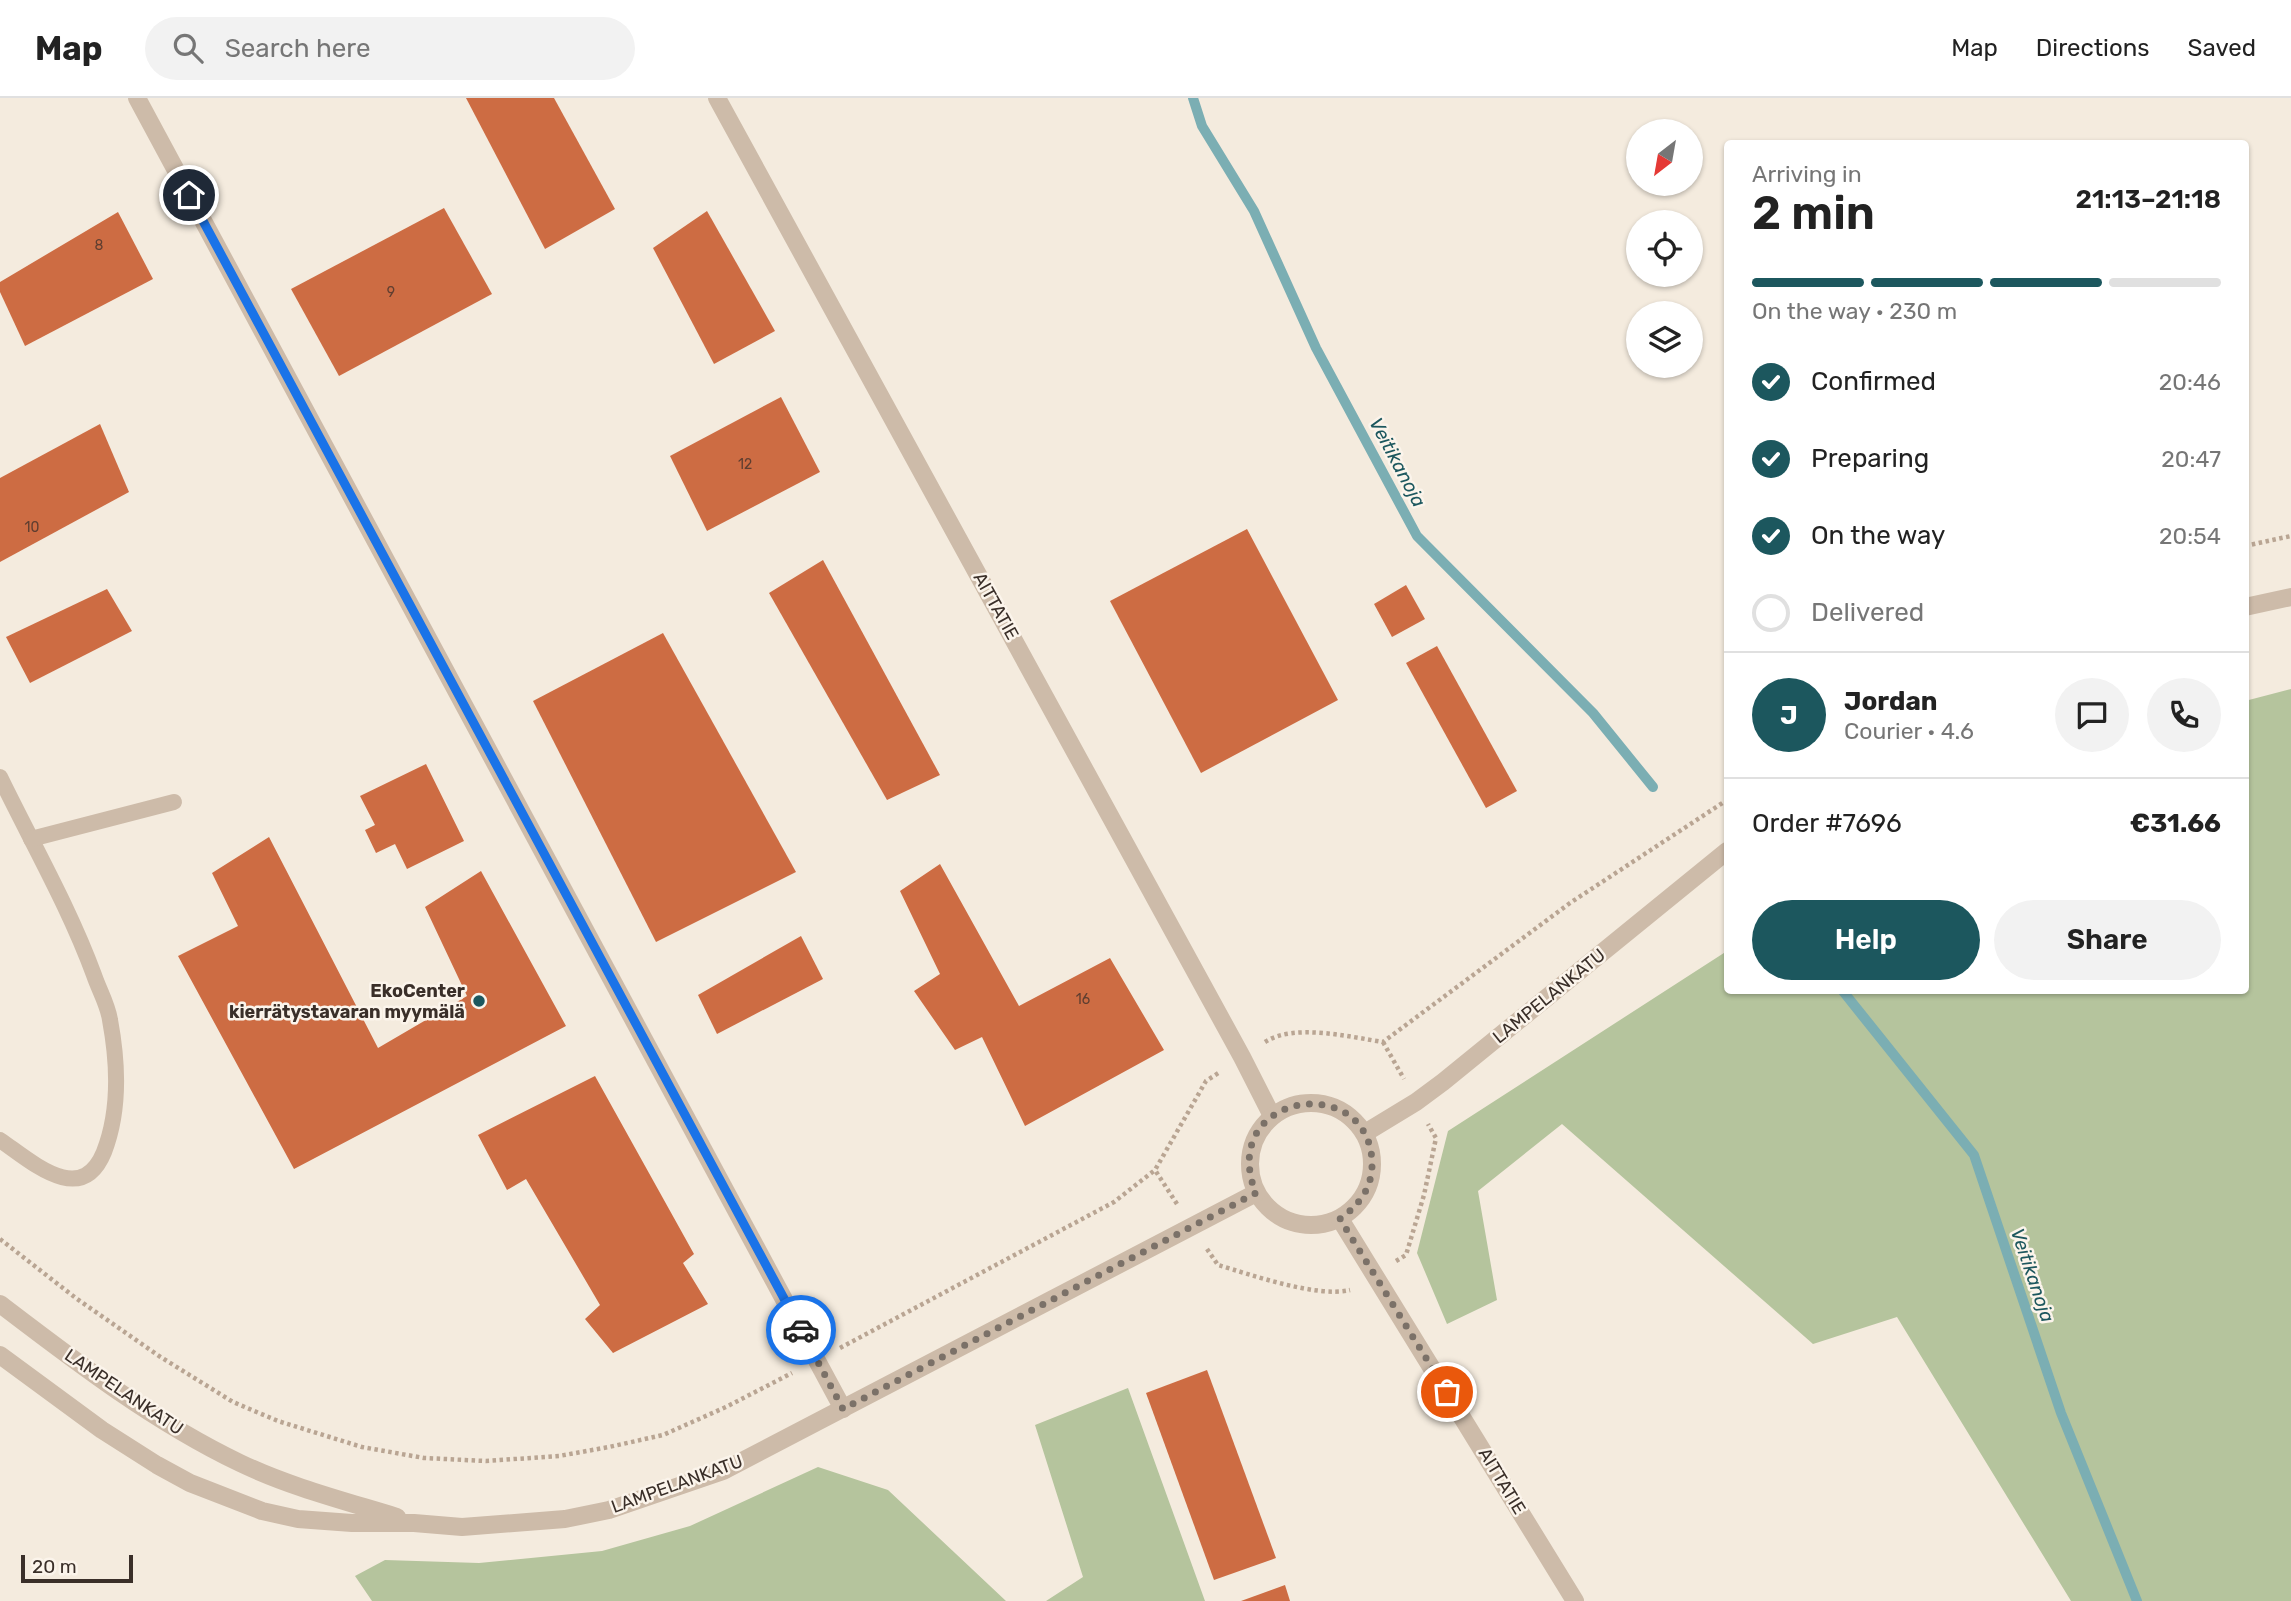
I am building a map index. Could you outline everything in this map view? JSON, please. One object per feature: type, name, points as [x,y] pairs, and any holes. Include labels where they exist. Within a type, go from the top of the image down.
[{"type":"street","points":[[137,98],[843,1409]]},
{"type":"street","name":"AITTATIE","points":[[718,98],[1272,1116]]},
{"type":"street","points":[[2249,606],[2291,597]]},
{"type":"street","name":"LAMPELANKATU","points":[[1364,1133],[1416,1102],[1724,853]]},
{"type":"street","points":[[1312,1102],[1333,1106],[1351,1117],[1364,1133],[1372,1162],[1367,1191],[1356,1207],[1340,1219],[1321,1225],[1302,1225],[1283,1220],[1267,1209],[1256,1193],[1250,1172],[1250,1152],[1258,1132],[1272,1116],[1291,1106],[1312,1102]]},
{"type":"street","name":"LAMPELANKATU","points":[[0,1355],[102,1430],[157,1465],[262,1511],[298,1519],[462,1527],[565,1519],[609,1510],[723,1471],[1256,1193]]},
{"type":"street","name":"AITTATIE","points":[[1340,1219],[1575,1601]]},
{"type":"street","name":"LAMPELANKATU","points":[[0,1304],[124,1395],[197,1441],[242,1464],[290,1483],[414,1523]]},
{"type":"lane","points":[[0,778],[80,939],[110,1018],[117,1085],[109,1138],[101,1159],[88,1175],[69,1180],[52,1175],[0,1140]]},
{"type":"lane","points":[[30,839],[174,803]]},
{"type":"path","points":[[2249,545],[2291,536]]},
{"type":"path","points":[[0,1239],[77,1299],[159,1356],[233,1402],[278,1421],[362,1447],[424,1458],[485,1461],[559,1456],[663,1435],[817,1361],[1114,1202],[1155,1170],[1206,1081],[1276,1035],[1323,1033],[1383,1042],[1570,903],[1724,802]]},
{"type":"path","points":[[1155,1170],[1218,1265],[1329,1292],[1349,1291],[1406,1255],[1424,1195],[1436,1138],[1383,1042]]},
{"type":"green space","points":[[2291,689],[2291,1601],[2071,1601],[1897,1317],[1813,1344],[1562,1124],[1478,1191],[1497,1300],[1447,1324],[1417,1253],[1448,1131],[1724,953],[1724,994],[2249,994],[2249,700]]},
{"type":"green space","points":[[1128,1388],[1205,1601],[1046,1601],[1083,1577],[1035,1425]]},
{"type":"green space","points":[[818,1467],[888,1490],[1006,1601],[372,1601],[355,1576],[385,1560],[479,1563],[602,1551],[690,1526]]},
{"type":"building","points":[[466,98],[554,98],[615,209],[545,249]]},
{"type":"building","points":[[444,208],[492,294],[339,376],[291,289]]},
{"type":"building","points":[[707,211],[775,331],[714,364],[653,248]]},
{"type":"building","points":[[118,212],[153,279],[25,346],[0,292],[0,282]]},
{"type":"building","points":[[781,397],[820,472],[707,531],[670,456]]},
{"type":"building","points":[[100,424],[129,492],[0,562],[0,478]]},
{"type":"building","points":[[1247,529],[1338,700],[1201,773],[1110,601]]},
{"type":"building","points":[[823,560],[940,775],[887,800],[769,593]]},
{"type":"building","points":[[1406,585],[1425,619],[1392,637],[1374,604]]},
{"type":"building","points":[[107,589],[132,631],[30,683],[6,637]]},
{"type":"building","points":[[663,633],[796,872],[656,942],[533,701]]},
{"type":"building","points":[[1437,646],[1517,791],[1486,808],[1406,663]]},
{"type":"building","points":[[426,764],[464,841],[407,869],[395,844],[376,853],[365,830],[375,825],[360,796]]},
{"type":"building","points":[[269,837],[378,1048],[467,996],[425,907],[481,871],[566,1026],[294,1169],[178,956],[238,926],[212,873]]},
{"type":"building","points":[[940,864],[1019,1006],[1110,958],[1164,1050],[1025,1126],[982,1037],[955,1050],[914,991],[940,974],[900,891]]},
{"type":"building","points":[[801,936],[823,979],[717,1034],[698,995]]},
{"type":"building","points":[[595,1076],[694,1254],[683,1263],[708,1304],[613,1353],[585,1319],[600,1305],[526,1179],[507,1190],[478,1135]]},
{"type":"building","points":[[1207,1370],[1276,1558],[1214,1580],[1146,1393]]},
{"type":"building","points":[[1285,1585],[1290,1601],[1241,1601]]},
{"type":"waterway","name":"Veitikanoja","points":[[1193,98],[1202,126],[1254,211],[1316,348],[1417,536],[1593,713],[1653,787]]},
{"type":"waterway","name":"Veitikanoja","points":[[1845,994],[1974,1155],[2061,1413],[2137,1601]]},
{"type":"way so far","points":[[801,1330],[843,1409],[1256,1193],[1250,1172],[1250,1152],[1258,1132],[1272,1116],[1291,1106],[1312,1102],[1333,1106],[1351,1117],[1364,1133],[1371,1152],[1372,1171],[1367,1191],[1356,1207],[1340,1219],[1447,1392]]},
{"type":"place","name":"EkoCenter kierrätystavaran myymälä","points":[[479,1001]]},
{"type":"route","points":[[189,195],[801,1330]]}]
